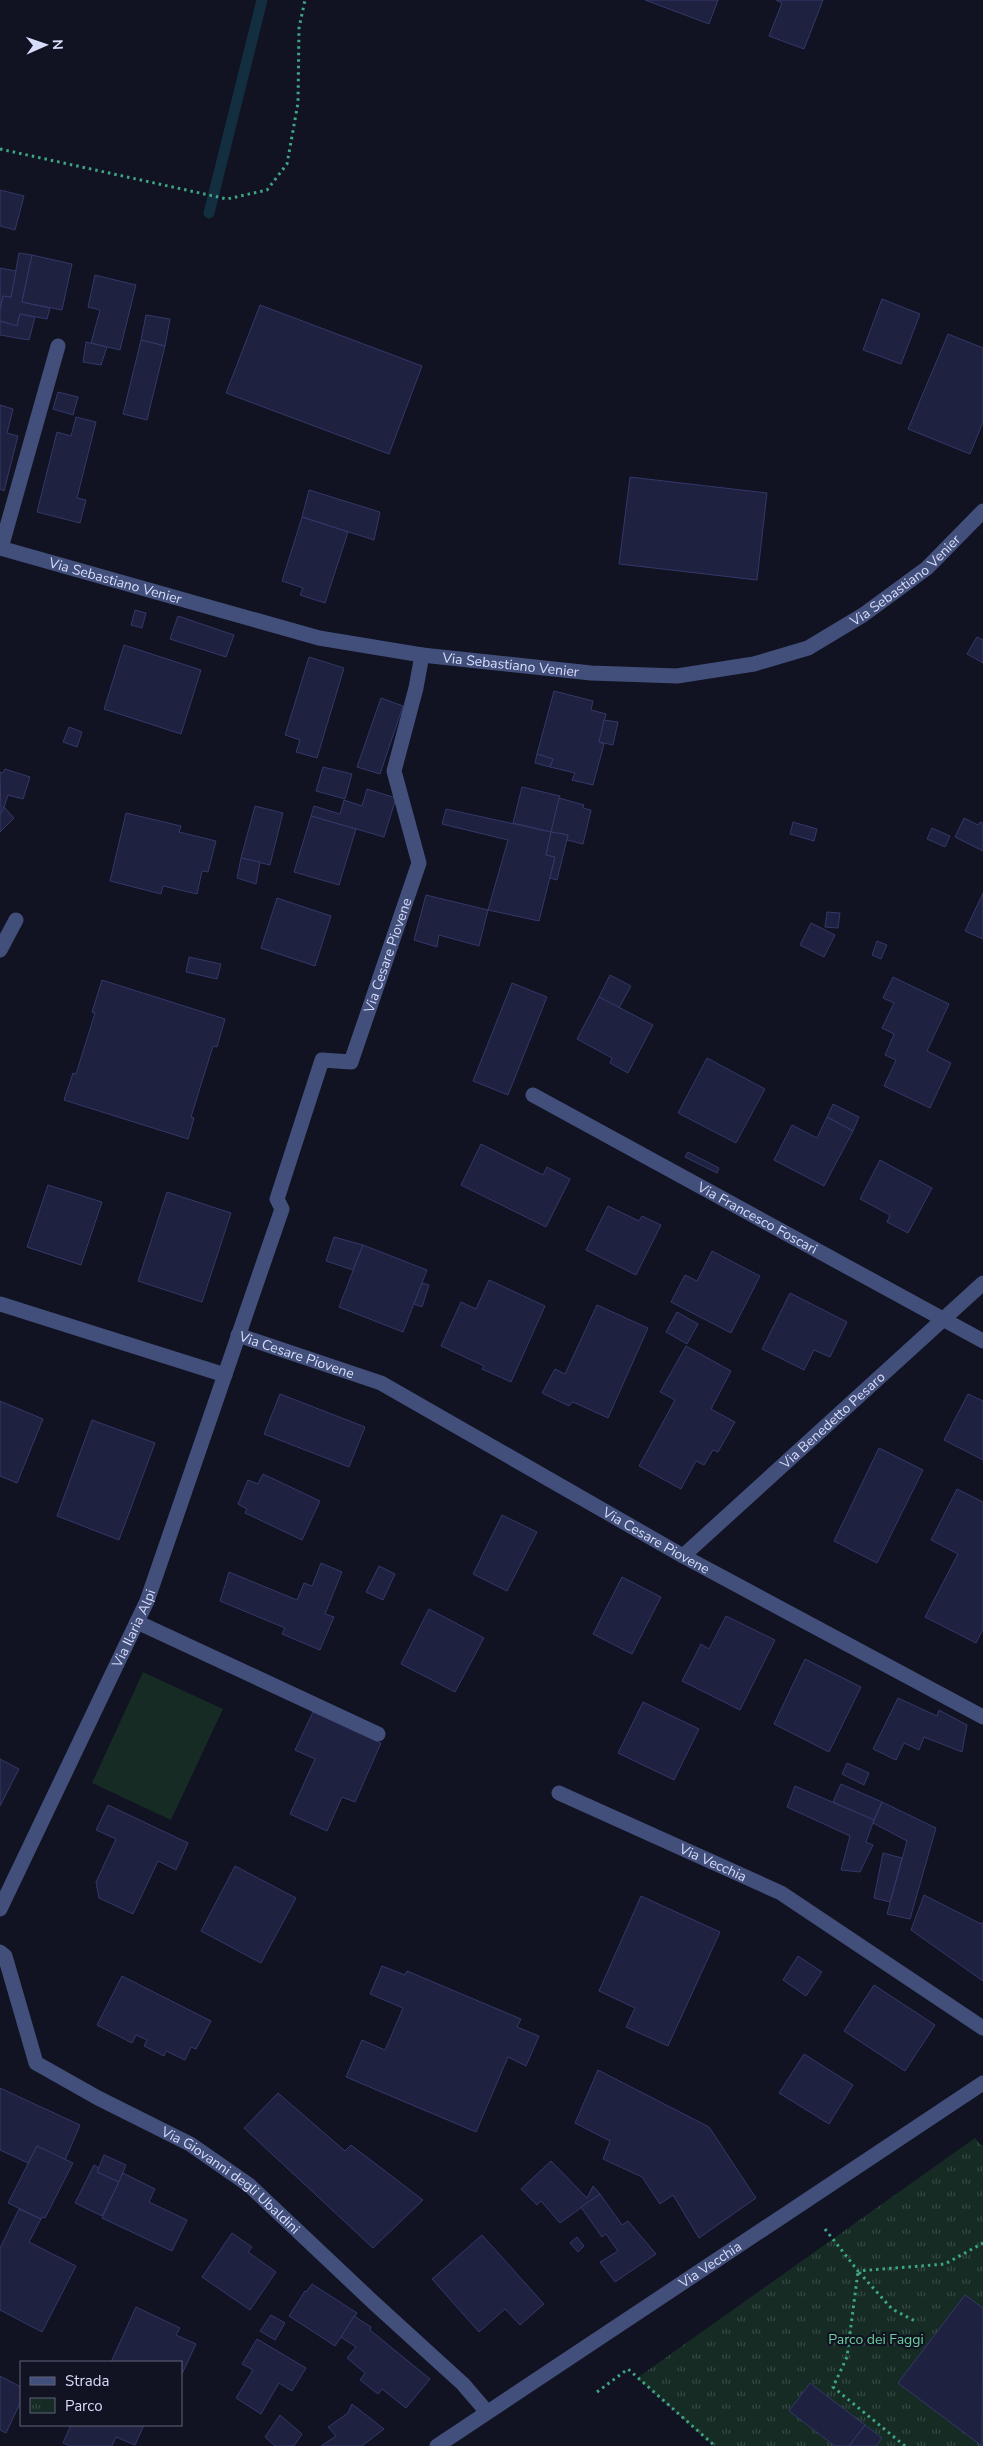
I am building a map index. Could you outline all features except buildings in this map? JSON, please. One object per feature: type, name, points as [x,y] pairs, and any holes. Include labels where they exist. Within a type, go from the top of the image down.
[{"type":"street","name":"Via Sebastiano Venier","points":[[58,346],[1,548],[319,638],[422,655],[592,673],[676,676],[754,664],[808,648],[864,615],[927,568],[983,511]]},
{"type":"street","name":"Via Cesare Piovene","points":[[422,655],[416,688],[394,771],[419,863],[351,1062],[322,1060],[277,1199],[282,1209],[238,1335],[381,1383],[683,1556],[983,1717]]},
{"type":"street","points":[[0,950],[16,920]]},
{"type":"street","name":"Via Francesco Foscari","points":[[533,1095],[983,1341]]},
{"type":"street","name":"Via Benedetto Pesaro","points":[[683,1556],[983,1284]]},
{"type":"street","points":[[0,1304],[225,1375]]},
{"type":"street","name":"Via Ilaria Alpi","points":[[0,1909],[150,1591],[238,1335]]},
{"type":"street","points":[[137,1622],[378,1734]]},
{"type":"street","name":"Via Vecchia","points":[[559,1793],[781,1893],[983,2028]]},
{"type":"street","name":"Via Giovanni degli Ubaldini","points":[[0,1952],[5,1956],[36,2063],[98,2098],[190,2144],[249,2185],[463,2384],[487,2412]]},
{"type":"street","name":"Via Vecchia","points":[[437,2446],[799,2208],[983,2083]]},
{"type":"path","points":[[0,149],[199,192],[227,200],[267,190],[287,164],[298,103],[298,28],[306,0]]},
{"type":"path","points":[[825,2229],[858,2271],[892,2309],[915,2321]]},
{"type":"path","points":[[858,2271],[945,2264],[983,2243]]},
{"type":"path","points":[[858,2271],[846,2357],[833,2387],[879,2422],[905,2446]]},
{"type":"path","points":[[597,2392],[628,2369],[715,2446]]},
{"type":"green space","points":[[143,1672],[223,1709],[171,1820],[92,1783]]},
{"type":"green space","name":"Parco dei Faggi","points":[[975,2138],[983,2147],[983,2446],[714,2446],[637,2378]]},
{"type":"waterway","points":[[209,213],[262,0]]}]
